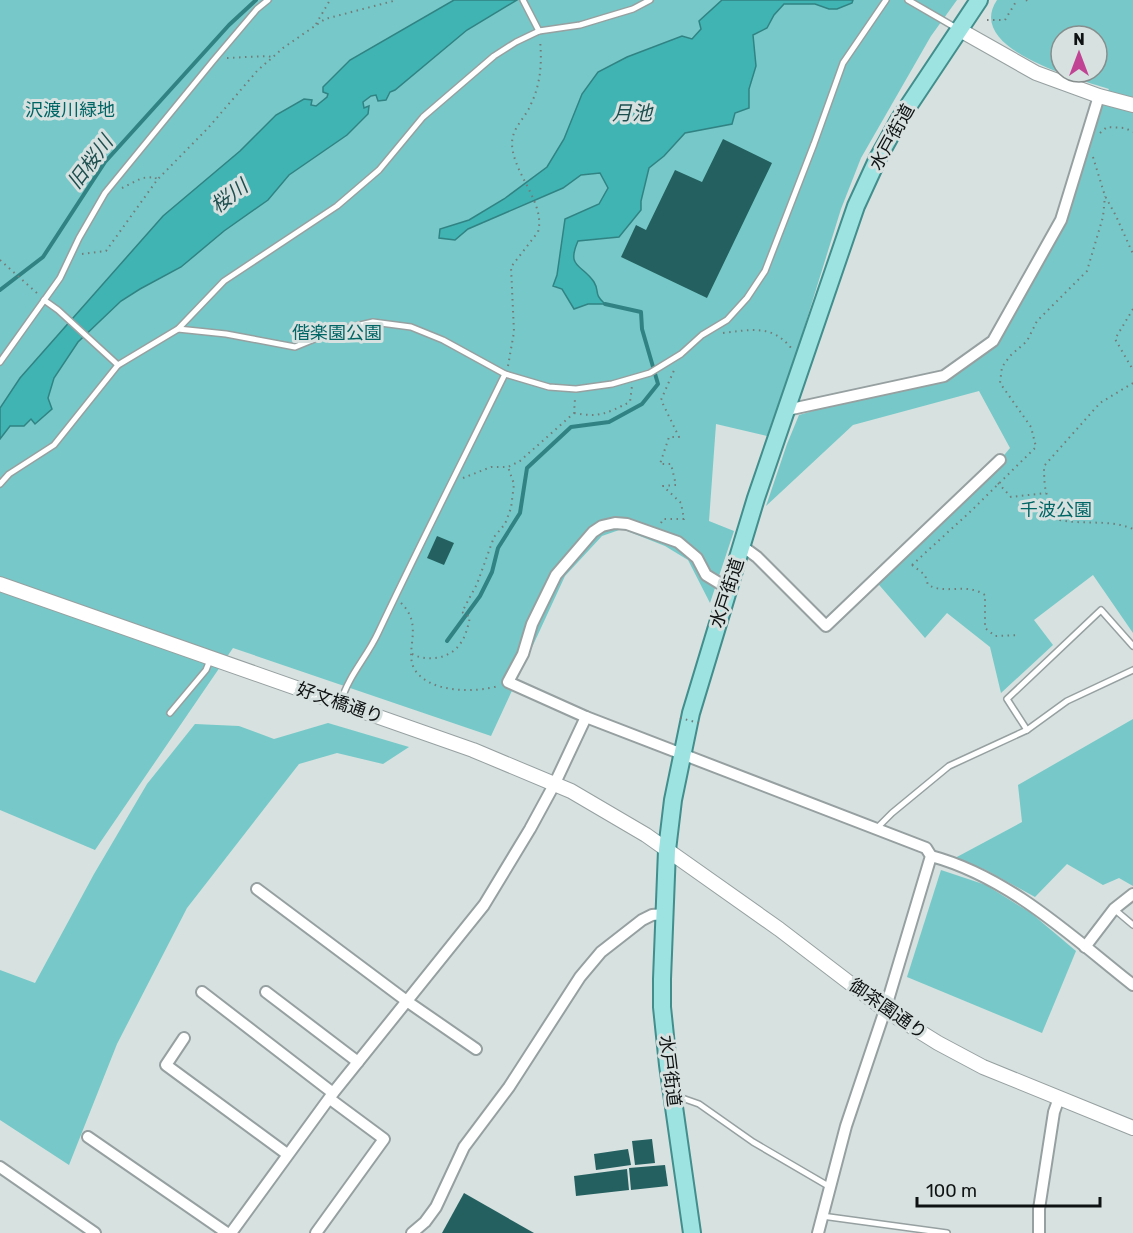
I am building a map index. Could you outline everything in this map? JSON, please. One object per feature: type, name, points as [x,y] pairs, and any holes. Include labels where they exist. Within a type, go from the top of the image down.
[{"type":"main road","name":"水戸街道","points":[[692,1233],[662,1007],[667,850],[682,752],[708,653],[742,546],[856,206],[899,120],[980,0]]},
{"type":"street","points":[[960,30],[1036,73],[1099,96],[1133,105]]},
{"type":"street","points":[[786,410],[944,376],[993,341],[1060,220],[1099,96]]},
{"type":"street","points":[[742,546],[757,556],[826,626],[1000,460]]},
{"type":"street","points":[[729,589],[706,575],[697,558],[678,542],[627,524],[615,523],[602,526],[593,532],[556,574],[532,624],[524,654],[508,682],[586,717],[670,750],[682,752],[926,848],[932,856],[981,875],[1032,906],[1133,985]]},
{"type":"street","name":"好文橋通り","points":[[0,584],[473,750],[555,783],[622,820],[667,850]]},
{"type":"street","points":[[88,1137],[229,1233],[358,1062],[408,1002],[500,882],[555,783],[586,717]]},
{"type":"street","name":"御茶園通り","points":[[667,850],[778,929],[885,1010],[938,1043],[982,1067],[1133,1128]]},
{"type":"street","points":[[818,1233],[846,1126],[885,1010],[932,856]]},
{"type":"street","points":[[257,889],[408,1002],[476,1049]]},
{"type":"street","points":[[1085,947],[1114,909],[1133,894]]},
{"type":"street","points":[[412,1233],[425,1222],[436,1207],[464,1147],[509,1087],[580,977],[601,952],[642,920],[652,915],[664,914]]},
{"type":"street","points":[[202,992],[384,1138],[316,1233]]},
{"type":"street","points":[[266,992],[358,1062]]},
{"type":"street","points":[[184,1038],[166,1065],[287,1154]]},
{"type":"street","points":[[1039,1233],[1039,1209],[1054,1112],[1059,1098]]},
{"type":"street","points":[[0,1167],[95,1233]]},
{"type":"lane","points":[[0,362],[60,278],[107,190],[215,58],[257,9],[268,0]]},
{"type":"lane","points":[[523,0],[539,31]]},
{"type":"lane","points":[[0,484],[9,474],[54,445],[118,365],[178,328],[224,280],[337,206],[379,170],[423,117],[494,56],[539,31],[596,21],[633,9],[650,0]]},
{"type":"lane","points":[[178,328],[295,346],[334,331],[373,322],[411,327],[443,340],[505,374],[549,387],[576,389],[612,384],[650,373],[681,354],[702,335],[727,320],[747,298],[765,271],[843,63],[886,0]]},
{"type":"lane","points":[[908,0],[960,30]]},
{"type":"lane","points":[[44,300],[118,365]]},
{"type":"lane","points":[[340,704],[345,687],[374,641],[505,374]]},
{"type":"lane","points":[[1027,730],[1007,699],[1101,610],[1133,646]]},
{"type":"lane","points":[[170,714],[206,670],[211,658]]},
{"type":"lane","points":[[877,828],[949,766],[1027,730],[1067,701],[1133,670]]},
{"type":"lane","points":[[1114,909],[1133,925]]},
{"type":"lane","points":[[673,1102],[682,1098],[699,1104],[753,1142],[830,1187]]},
{"type":"lane","points":[[822,1216],[947,1233]]},
{"type":"path","points":[[314,26],[330,0]]},
{"type":"path","points":[[72,254],[106,251],[157,180],[209,127],[257,71],[273,57],[325,19],[397,0]]},
{"type":"path","points":[[987,20],[1005,20],[1017,0]]},
{"type":"path","points":[[505,374],[514,332],[511,267],[538,232],[539,215],[515,163],[512,136],[531,105],[537,90],[542,60],[539,31]]},
{"type":"path","points":[[215,58],[273,57]]},
{"type":"path","points":[[1097,136],[1107,127],[1125,128],[1133,132]]},
{"type":"path","points":[[1093,156],[1105,196],[1133,254]]},
{"type":"path","points":[[107,190],[120,189],[142,178],[155,177],[157,180]]},
{"type":"path","points":[[912,565],[1036,447],[1031,427],[1000,382],[1002,367],[1010,356],[1027,341],[1037,321],[1087,271],[1103,217],[1105,196]]},
{"type":"path","points":[[0,260],[28,283],[44,300]]},
{"type":"path","points":[[1133,309],[1115,339],[1133,370]]},
{"type":"path","points":[[702,335],[756,330],[773,332],[785,341],[804,362]]},
{"type":"path","points":[[656,533],[663,519],[684,519],[681,503],[663,486],[676,486],[671,464],[660,464],[669,436],[679,436],[661,400],[681,354]]},
{"type":"path","points":[[574,413],[592,416],[610,412],[630,402],[633,391],[631,378]]},
{"type":"path","points":[[1133,383],[1100,403],[1044,466],[1048,501],[1060,520],[1077,523],[1109,523],[1133,529]]},
{"type":"path","points":[[452,482],[491,467],[508,467],[519,461],[574,413],[576,389]]},
{"type":"path","points":[[412,654],[421,659],[449,653],[460,645],[468,630],[470,617],[462,612],[477,584],[494,537],[505,524],[512,508],[514,484],[508,467]]},
{"type":"path","points":[[998,483],[1011,497],[1046,493]]},
{"type":"path","points":[[899,555],[925,575],[928,585],[936,590],[976,589],[986,595],[986,628],[995,636],[1018,635]]},
{"type":"path","points":[[394,597],[407,609],[413,622],[412,654],[415,669],[427,680],[446,689],[486,689],[508,682]]},
{"type":"path","points":[[680,718],[703,724]]},
{"type":"green space","name":"偕楽園公園","points":[[0,0],[957,0],[931,36],[861,158],[841,209],[796,354],[767,436],[716,424],[709,521],[734,531],[710,603],[688,560],[665,546],[622,529],[602,536],[565,576],[491,736],[233,648],[95,850],[0,810]]},
{"type":"green space","name":"千波公園","points":[[997,0],[1133,0],[1133,633],[1093,575],[1034,620],[1053,645],[1001,693],[990,647],[947,613],[925,638],[874,579],[1010,448],[979,391],[853,425],[766,506],[799,415],[903,385],[944,376],[993,342],[1061,220],[1100,104],[1109,89],[1093,84],[1109,84],[1109,24],[1049,24],[1049,68],[1010,47],[996,33],[991,17]]},
{"type":"green space","points":[[1133,719],[1133,886],[1119,878],[1103,885],[1067,864],[1035,897],[986,870],[955,858],[1022,822],[1018,785]]},
{"type":"green space","points":[[328,723],[409,747],[383,764],[337,753],[299,764],[187,908],[117,1044],[69,1165],[0,1120],[0,970],[35,983],[94,874],[147,784],[195,724],[239,726],[274,739]]},
{"type":"green space","points":[[941,870],[986,885],[1031,913],[1076,951],[1042,1033],[907,977]]},
{"type":"water","name":"桜川","points":[[454,0],[517,0],[467,30],[390,92],[386,100],[378,101],[376,95],[363,102],[364,108],[369,106],[368,114],[347,135],[289,175],[268,200],[224,231],[181,267],[121,301],[78,342],[54,378],[48,398],[52,409],[35,424],[31,419],[24,426],[10,426],[0,439],[0,408],[20,378],[163,216],[240,151],[276,115],[304,99],[312,100],[311,105],[316,106],[327,97],[328,94],[323,92],[323,87],[350,60]]},
{"type":"water","name":"月池","points":[[722,0],[853,0],[852,3],[837,9],[815,4],[784,4],[774,15],[767,28],[753,35],[756,66],[749,89],[749,108],[735,113],[732,124],[685,133],[664,156],[649,168],[641,210],[619,237],[578,241],[575,261],[594,282],[599,297],[605,304],[588,304],[574,309],[562,289],[553,286],[557,275],[565,219],[599,204],[608,188],[600,173],[581,175],[563,188],[468,229],[455,240],[439,238],[440,229],[469,220],[504,199],[547,167],[564,139],[582,94],[598,72],[627,57],[682,36],[692,39],[701,29],[699,21]]},
{"type":"building","points":[[723,139],[772,163],[707,298],[621,257],[636,225],[646,230],[675,170],[702,182]]},
{"type":"building","points":[[437,536],[454,543],[444,565],[427,558]]},
{"type":"building","points":[[652,1139],[655,1163],[635,1165],[632,1141]]},
{"type":"building","points":[[628,1149],[631,1165],[596,1170],[594,1154]]},
{"type":"building","points":[[665,1165],[668,1186],[631,1190],[629,1168]]},
{"type":"building","points":[[627,1169],[629,1190],[576,1196],[574,1176]]},
{"type":"building","points":[[464,1193],[534,1233],[442,1233]]},
{"type":"waterway","name":"旧桜川","points":[[0,290],[43,257],[105,162],[229,25],[256,0]]},
{"type":"waterway","points":[[447,641],[480,596],[492,572],[498,548],[520,513],[527,468],[571,427],[609,422],[642,404],[658,384],[642,329],[641,312],[605,304]]},
{"type":"park label","name":"沢渡川緑地","points":[[70,110]]}]
